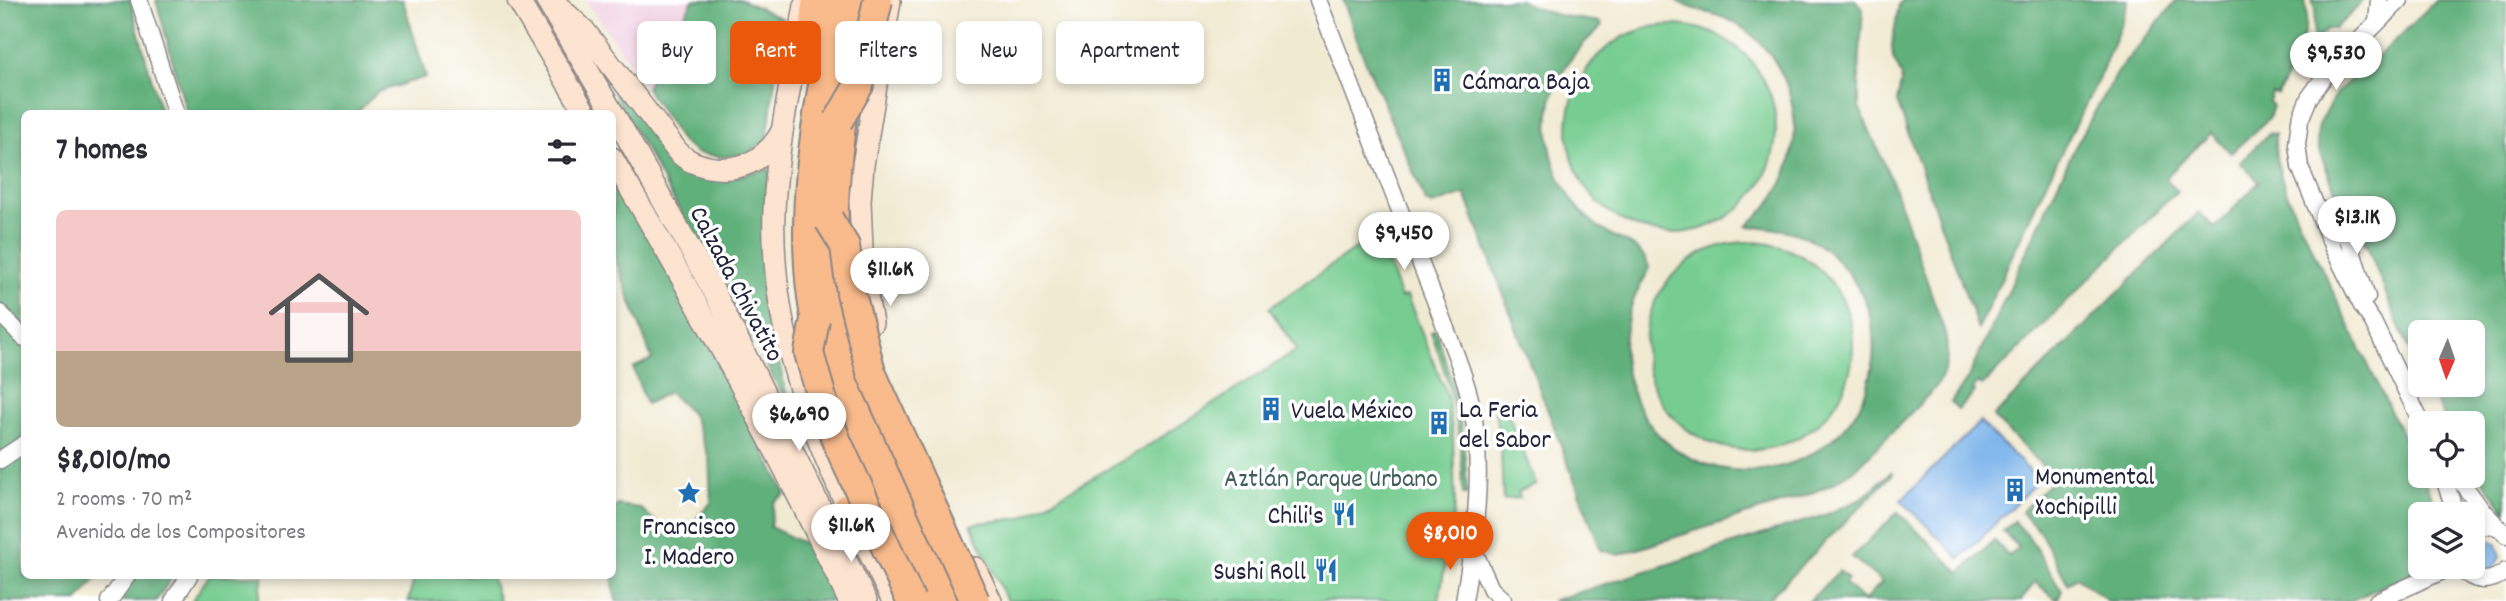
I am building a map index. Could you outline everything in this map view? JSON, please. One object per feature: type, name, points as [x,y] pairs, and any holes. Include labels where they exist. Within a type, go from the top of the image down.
[{"type":"highway","points":[[819,0],[827,61]]},
{"type":"highway","points":[[819,0],[815,12],[817,62],[797,205],[798,246],[806,322],[816,366],[841,436],[864,490],[921,601]]},
{"type":"highway","points":[[839,0],[827,61],[808,201],[807,242],[815,319],[847,421],[934,601]]},
{"type":"highway","points":[[860,0],[838,121],[829,220],[837,316],[853,376],[869,416],[955,601]]},
{"type":"highway","points":[[860,0],[844,99],[835,200],[834,245],[842,322],[873,415],[963,601]]},
{"type":"highway","points":[[838,121],[859,85],[877,0]]},
{"type":"highway","points":[[829,220],[845,246],[851,293],[870,372],[975,601]]},
{"type":"highway","points":[[815,319],[809,353],[826,412],[837,442],[911,601]]},
{"type":"highway","points":[[848,508],[892,545]]},
{"type":"main road","points":[[518,0],[584,110]]},
{"type":"main road","name":"Calzada Chivatito","points":[[546,0],[611,110]]},
{"type":"main road","points":[[552,0],[584,30],[678,152],[689,161],[726,169],[748,165],[772,147],[784,125]]},
{"type":"main road","points":[[806,0],[784,125],[774,211],[783,333],[795,380],[817,441],[893,601]]},
{"type":"main road","points":[[891,0],[863,165],[860,201],[861,251],[866,296],[888,381],[991,601]]},
{"type":"main road","name":"Calzada Chivatito","points":[[616,118],[716,295],[866,601]]},
{"type":"main road","name":"Calzada Chivatito","points":[[616,165],[719,343],[849,601]]},
{"type":"street","points":[[139,0],[175,110]]},
{"type":"street","points":[[1318,0],[1467,388],[1475,428],[1478,504],[1464,601]]},
{"type":"street","points":[[2377,23],[2379,0]]},
{"type":"street","points":[[2400,0],[2327,72],[2309,98],[2300,120],[2297,144],[2300,167],[2315,204],[2347,239],[2373,322],[2416,411]]},
{"type":"street","points":[[0,313],[21,335]]},
{"type":"street","points":[[0,460],[21,446]]},
{"type":"street","points":[[2467,488],[2502,532]]},
{"type":"street","points":[[2485,526],[2490,525],[2502,532]]},
{"type":"street","points":[[1473,549],[1494,597]]},
{"type":"street","points":[[2478,579],[2483,581],[2506,571]]},
{"type":"street","points":[[109,601],[125,579]]},
{"type":"street","points":[[173,601],[187,579]]},
{"type":"street","points":[[2377,601],[2425,579]]},
{"type":"shaded area","points":[[586,0],[693,0],[682,21],[637,21],[637,75]]},
{"type":"green space","points":[[0,0],[130,0],[160,110],[21,110],[21,579],[96,579],[78,601],[0,601]]},
{"type":"green space","points":[[156,0],[403,0],[426,77],[377,92],[360,110],[186,110]]},
{"type":"green space","points":[[693,0],[742,0],[783,19],[730,21],[730,84],[774,84],[767,141],[746,154],[723,157],[696,153],[682,142],[646,88],[648,84],[716,84],[716,21],[682,21]]},
{"type":"green space","points":[[1343,0],[1520,0],[1549,12],[1600,22],[1602,26],[1574,55],[1556,86],[1548,129],[1557,172],[1580,210],[1603,230],[1634,247],[1649,267],[1632,303],[1625,339],[1626,368],[1637,403],[1661,437],[1693,459],[1729,470],[1767,469],[1803,458],[1834,437],[1859,407],[1872,368],[1873,337],[1867,305],[1857,286],[1835,258],[1811,240],[1797,234],[1747,226],[1776,194],[1787,171],[1793,148],[1791,100],[1783,77],[1771,56],[1755,38],[1735,23],[1675,0],[1855,0],[1863,8],[1859,107],[1892,181],[1945,333],[1946,362],[1943,375],[1935,388],[1859,466],[1832,484],[1805,496],[1619,555],[1601,550],[1465,194],[1432,205],[1426,202],[1362,53]]},
{"type":"green space","points":[[1903,0],[2128,0],[2099,78],[2045,185],[1978,329],[1897,102],[1902,76],[1893,58],[1892,45],[1899,4]]},
{"type":"green space","points":[[2177,0],[2305,0],[2306,24],[2303,37],[2278,95],[2272,94],[2269,102],[2273,106],[2269,118],[2231,153],[2211,133],[2165,178],[2177,191],[1982,386],[1979,383],[1973,389],[1975,392],[1958,410],[1951,402],[1968,378],[2074,149],[2117,72]]},
{"type":"green space","points":[[2312,0],[2362,0],[2352,13],[2334,29],[2327,29],[2315,42],[2315,9]]},
{"type":"green space","points":[[2436,0],[2506,0],[2506,512],[2485,483],[2485,411],[2441,411],[2434,397],[2485,397],[2485,320],[2408,320],[2408,345],[2367,246],[2343,209],[2320,154],[2317,139],[2319,123],[2337,92]]},
{"type":"green space","points":[[1672,25],[1712,33],[1745,56],[1768,89],[1776,129],[1768,169],[1745,202],[1712,225],[1672,233],[1632,225],[1599,202],[1576,169],[1568,129],[1576,89],[1599,56],[1632,33]]},
{"type":"green space","points":[[601,64],[634,104],[648,133],[673,162],[735,176],[770,169],[769,320],[787,396],[782,393],[599,67]]},
{"type":"green space","points":[[2269,133],[2275,134],[2278,165],[2296,215],[2408,448],[2408,488],[2427,488],[2434,502],[2408,502],[2408,575],[2350,601],[2108,601],[2076,577],[2068,584],[2040,532],[2021,512],[2055,478],[1993,417],[2199,212],[2215,228],[2259,182],[2240,162]]},
{"type":"green space","points":[[616,181],[644,222],[786,494],[774,502],[770,527],[808,545],[837,601],[616,601],[612,579],[616,579],[616,507],[640,508],[664,529],[692,523],[711,503],[709,458],[692,414],[669,392],[646,404],[633,368],[652,359],[616,261]]},
{"type":"green space","name":"Aztlán Parque Urbano","points":[[1371,238],[1376,249],[1382,246],[1401,298],[1407,296],[1447,395],[1453,437],[1455,505],[1439,601],[1007,601],[971,524],[1021,518],[1143,449],[1297,350],[1269,308]]},
{"type":"green space","points":[[1749,242],[1789,250],[1822,273],[1845,306],[1853,346],[1845,386],[1822,419],[1789,442],[1749,450],[1709,442],[1676,419],[1653,386],[1645,346],[1653,306],[1676,273],[1709,250]]},
{"type":"green space","points":[[1435,330],[1458,410],[1467,494],[1463,494],[1461,452],[1454,411],[1431,332]]},
{"type":"green space","points":[[1503,401],[1536,484],[1518,492],[1520,498],[1503,500],[1501,451],[1494,405]]},
{"type":"green space","points":[[1891,472],[1893,474],[1766,601],[1551,601],[1825,515],[1861,499]]},
{"type":"green space","points":[[1898,512],[1960,573],[1994,540],[2009,556],[2019,548],[2003,531],[2014,521],[2029,537],[2062,591],[2057,600],[2035,582],[2021,601],[1864,601],[1882,582],[1852,557]]},
{"type":"green space","points":[[1839,571],[1848,579],[1845,583],[1864,601],[1809,601]]},
{"type":"green space","points":[[126,579],[171,579],[156,601],[110,601]]},
{"type":"green space","points":[[207,579],[262,579],[258,601],[192,601]]},
{"type":"green space","points":[[414,579],[492,579],[499,601],[408,601]]},
{"type":"water","points":[[1980,422],[2039,480],[1960,559],[1901,500]]},
{"type":"water","points":[[2485,537],[2497,544],[2500,557],[2493,569],[2485,571]]},
{"type":"place","name":"Cámara Baja","points":[[1442,80]]},
{"type":"place","name":"Vuela México","points":[[1271,409]]},
{"type":"place","name":"La Feria del Sabor","points":[[1439,423]]},
{"type":"place","name":"Monumental Xochipilli","points":[[2015,490]]},
{"type":"place","name":"Francisco I. Madero","points":[[689,493]]},
{"type":"place","name":"Chili's","points":[[1344,514]]},
{"type":"place","name":"Sushi Roll","points":[[1326,570]]}]
